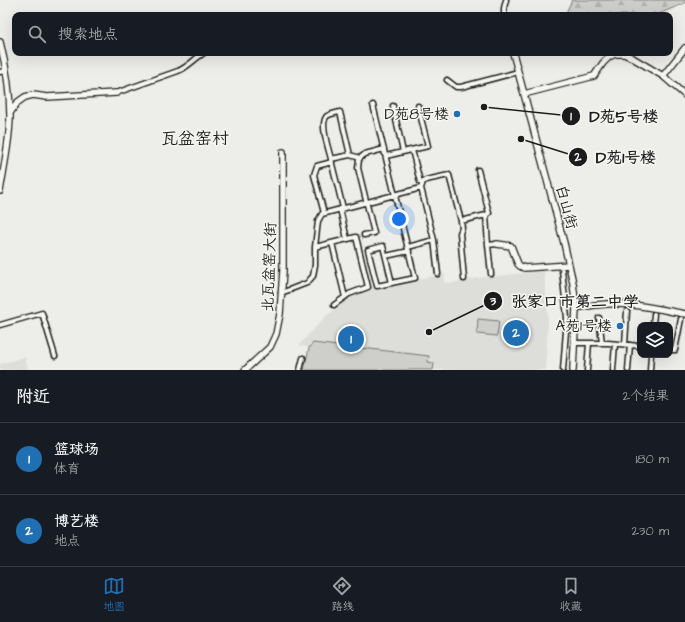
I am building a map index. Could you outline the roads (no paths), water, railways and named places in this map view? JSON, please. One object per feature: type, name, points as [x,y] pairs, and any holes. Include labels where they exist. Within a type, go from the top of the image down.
[{"type":"street","points":[[504,12],[506,0]]},
{"type":"street","points":[[0,45],[6,71],[10,113],[8,141],[0,191]]},
{"type":"street","points":[[663,76],[685,48]]},
{"type":"street","points":[[10,113],[18,102],[25,97],[33,95],[47,97],[116,93],[178,72],[199,56]]},
{"type":"street","name":"白山街","points":[[514,56],[573,283],[576,308],[573,370]]},
{"type":"street","points":[[524,94],[594,76],[603,63],[612,56]]},
{"type":"street","points":[[629,56],[663,76],[682,90],[685,95]]},
{"type":"street","points":[[0,72],[6,71]]},
{"type":"street","points":[[447,80],[456,86],[461,87],[518,72]]},
{"type":"street","points":[[374,105],[415,278],[392,283],[377,286],[368,250],[383,246],[392,283]]},
{"type":"street","points":[[392,106],[403,152]]},
{"type":"street","points":[[386,156],[428,146],[418,106]]},
{"type":"street","points":[[347,239],[342,209],[323,125],[328,115],[340,112],[350,155]]},
{"type":"street","points":[[364,236],[374,233],[358,168],[360,158],[365,154],[384,149]]},
{"type":"street","points":[[412,150],[434,240],[438,274]]},
{"type":"street","name":"北瓦盆窑大街","points":[[245,370],[270,347],[276,334],[280,314],[283,152]]},
{"type":"street","points":[[324,213],[314,175],[317,166],[350,155],[360,158]]},
{"type":"street","points":[[478,170],[489,213],[486,215],[491,274]]},
{"type":"street","points":[[281,293],[300,286],[310,280],[315,272],[315,247],[318,221],[319,217],[324,213],[395,195],[422,186],[426,180],[449,175],[461,221],[462,228],[460,233],[464,279]]},
{"type":"street","points":[[461,221],[486,215]]},
{"type":"street","points":[[315,247],[356,237],[368,287],[353,292],[334,305]]},
{"type":"street","points":[[386,256],[434,240]]},
{"type":"street","points":[[332,243],[345,297]]},
{"type":"street","points":[[488,245],[497,244],[511,246],[518,264],[524,268],[569,265]]},
{"type":"street","points":[[562,270],[567,318],[563,370]]},
{"type":"street","points":[[576,308],[601,304],[634,305],[683,316],[675,350],[673,350]]},
{"type":"street","points":[[625,344],[627,311]]},
{"type":"street","points":[[0,325],[42,314],[55,356]]},
{"type":"street","points":[[653,322],[654,314]]},
{"type":"street","points":[[599,318],[602,343]]},
{"type":"street","points":[[575,343],[637,346]]},
{"type":"street","points":[[587,370],[589,343]]},
{"type":"street","points":[[613,370],[615,344]]},
{"type":"street","points":[[628,370],[630,345]]},
{"type":"street","points":[[300,370],[303,358]]},
{"type":"street","points":[[650,370],[651,358]]},
{"type":"place","name":"D苑5号楼","points":[[484,107]]},
{"type":"place","name":"D苑8号楼","points":[[457,114]]},
{"type":"place","name":"D苑1号楼","points":[[521,139]]},
{"type":"place","name":"A苑1号楼","points":[[620,326]]},
{"type":"place","name":"张家口市第二中学","points":[[429,332]]},
{"type":"place","name":"博艺楼","points":[[516,333]]},
{"type":"place","name":"篮球场","points":[[351,339]]},
{"type":"district","name":"瓦盆窑村","points":[[195,138]]}]
